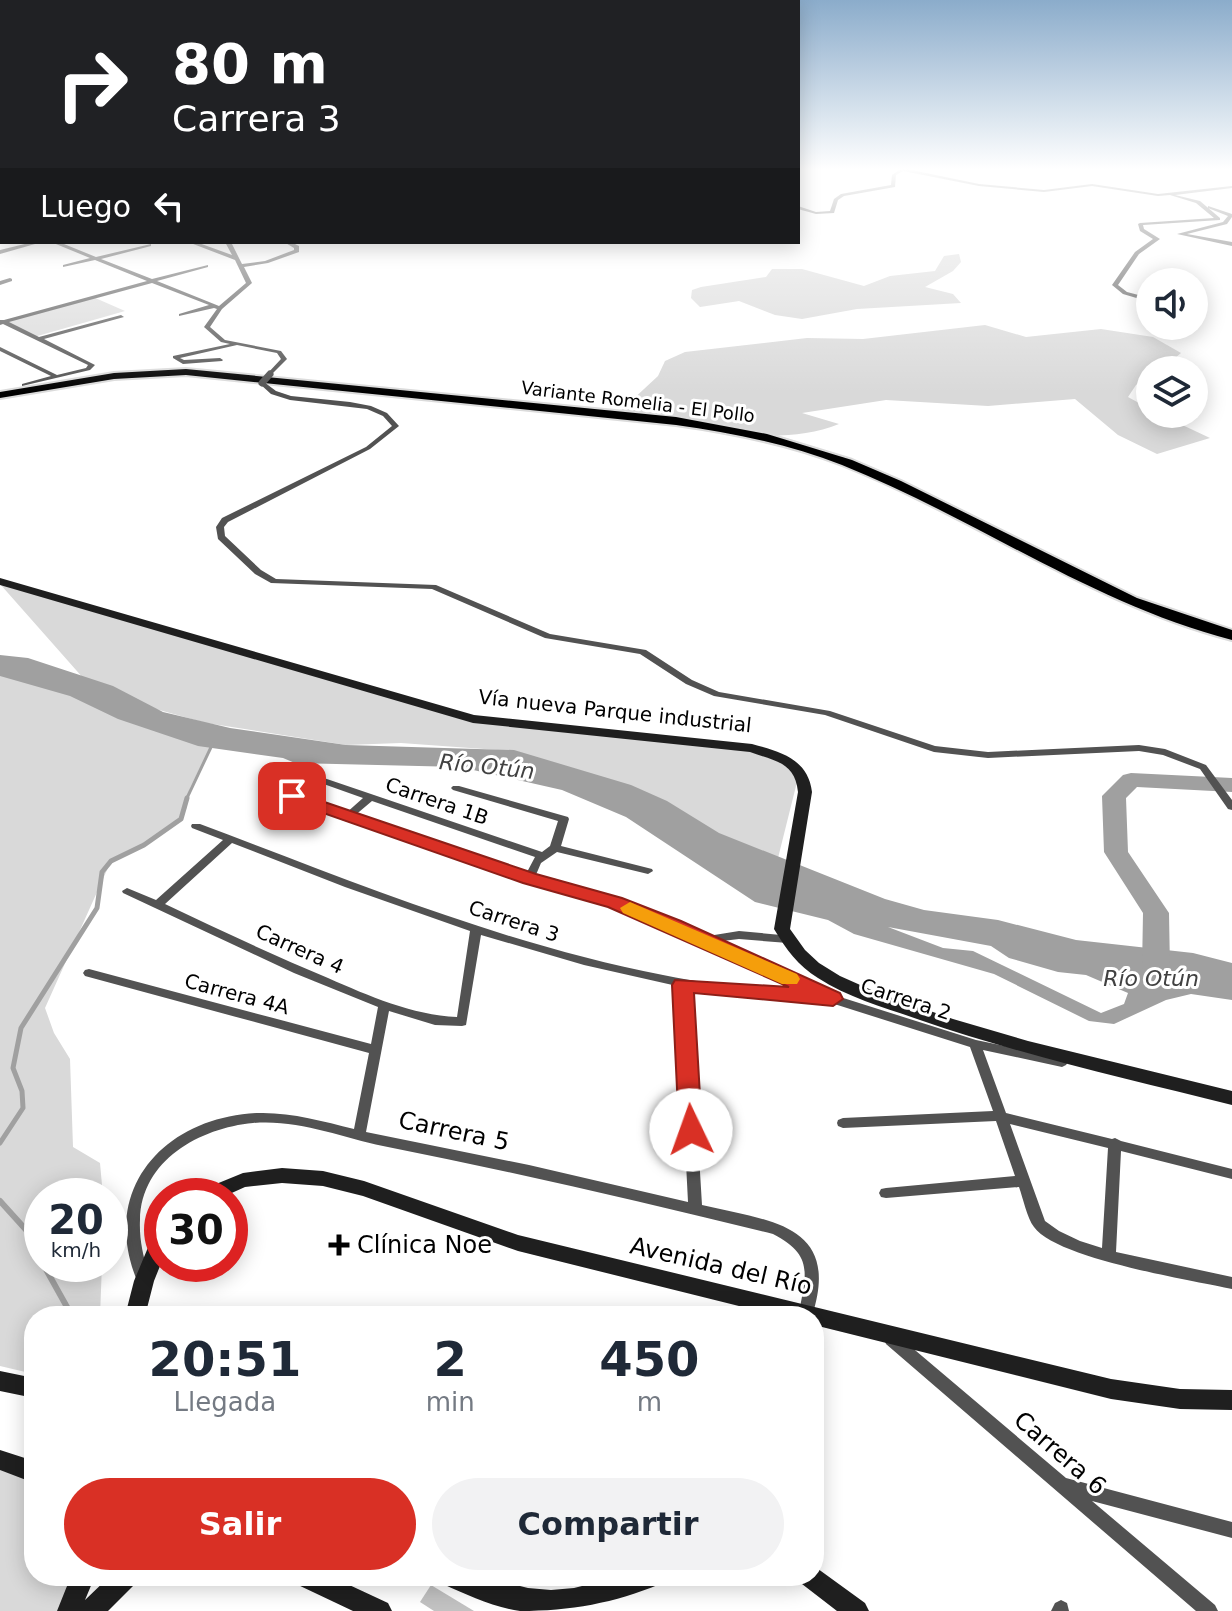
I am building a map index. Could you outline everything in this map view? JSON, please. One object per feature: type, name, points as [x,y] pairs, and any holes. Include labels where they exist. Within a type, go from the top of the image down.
[{"type":"highway","name":"Variante Romelia - El Pollo","points":[[0,395],[114,376],[186,372],[601,413],[743,431],[851,464],[1119,596],[1232,635]]},
{"type":"main road","name":"Vía nueva Parque industrial","points":[[0,581],[473,719],[752,748],[793,765],[803,776],[805,792],[785,934]]},
{"type":"main road","points":[[785,934],[814,968],[876,997],[975,1033],[1118,1073]]},
{"type":"main road","name":"Carrera 2","points":[[1118,1073],[1232,1098]]},
{"type":"main road","name":"Avenida del Río","points":[[248,1182],[273,1178],[358,1187],[408,1201],[498,1238],[777,1306]]},
{"type":"main road","points":[[138,1306],[144,1281]]},
{"type":"main road","name":"Avenida del Río","points":[[824,1317],[1111,1389],[1180,1399],[1232,1400]]},
{"type":"main road","points":[[0,1381],[24,1386]]},
{"type":"main road","points":[[0,1460],[24,1468]]},
{"type":"main road","points":[[69,1611],[79,1586]]},
{"type":"main road","points":[[91,1611],[117,1586]]},
{"type":"main road","points":[[326,1586],[380,1611]]},
{"type":"main road","points":[[469,1586],[491,1598],[530,1607],[602,1597],[628,1586]]},
{"type":"main road","points":[[823,1586],[857,1611]]},
{"type":"street","points":[[1136,296],[1125,293],[1115,285],[1121,268],[1133,261],[1141,246],[1147,243]]},
{"type":"street","points":[[0,252],[31,244]]},
{"type":"street","points":[[59,244],[216,307]]},
{"type":"street","points":[[196,244],[239,262],[297,251],[297,247],[291,244]]},
{"type":"street","points":[[181,315],[216,307],[249,283],[229,244]]},
{"type":"street","points":[[65,266],[149,245]]},
{"type":"street","points":[[1,322],[206,266]]},
{"type":"street","points":[[0,283],[10,280]]},
{"type":"street","points":[[216,307],[208,322],[209,332],[223,341],[274,350],[283,355],[283,363],[262,383],[279,393],[351,404],[385,414],[396,426],[368,448],[225,520],[219,530],[221,537],[265,577],[300,585],[379,582],[433,587],[548,636],[643,652],[689,682],[717,694],[827,713],[934,749],[988,755],[1139,748],[1165,752],[1203,767],[1232,807]]},
{"type":"street","points":[[39,339],[121,317]]},
{"type":"street","points":[[1,322],[92,365],[88,369],[24,385]]},
{"type":"street","points":[[220,360],[183,362],[175,357],[240,344]]},
{"type":"street","points":[[0,349],[55,376]]},
{"type":"street","name":"Carrera 1B","points":[[321,780],[542,856]]},
{"type":"street","name":"Carrera 2","points":[[265,785],[346,818],[529,879],[615,903],[705,940],[833,999],[975,1044],[1118,1073]]},
{"type":"street","points":[[456,788],[564,819],[555,848],[542,856],[530,870],[529,879]]},
{"type":"street","points":[[346,818],[370,797]]},
{"type":"street","name":"Carrera 3","points":[[196,826],[476,929],[616,972],[683,985],[833,999]]},
{"type":"street","points":[[158,905],[230,839]]},
{"type":"street","points":[[555,848],[648,871]]},
{"type":"street","name":"Carrera 4","points":[[127,891],[384,1006],[447,1025],[462,1022],[476,929]]},
{"type":"street","points":[[705,940],[739,935],[785,934]]},
{"type":"street","name":"Carrera 4A","points":[[89,973],[375,1050]]},
{"type":"street","points":[[683,985],[695,1209]]},
{"type":"street","points":[[359,1136],[384,1006]]},
{"type":"street","points":[[975,1044],[1039,1224],[1051,1237],[1109,1255],[1232,1283]]},
{"type":"street","points":[[843,1123],[999,1116],[1232,1174]]},
{"type":"street","name":"Carrera 5","points":[[144,1178],[159,1156],[188,1134],[219,1123],[257,1118],[295,1121],[454,1154],[776,1229],[804,1246],[813,1271],[807,1306]]},
{"type":"street","points":[[1109,1255],[1115,1143]]},
{"type":"street","name":"Carrera 5","points":[[144,1178],[138,1187],[133,1253],[144,1281]]},
{"type":"street","points":[[886,1193],[1024,1181]]},
{"type":"street","name":"Carrera 6","points":[[881,1331],[1209,1611]]},
{"type":"street","points":[[1060,1485],[1232,1530]]},
{"type":"shaded area","points":[[959,254],[961,262],[953,271],[925,287],[953,294],[961,303],[857,309],[802,319],[775,315],[739,301],[700,307],[691,298],[692,290],[766,277],[772,269],[802,269],[864,286],[890,276],[935,271],[944,256]]},
{"type":"shaded area","points":[[93,297],[125,311],[34,337],[4,322]]},
{"type":"shaded area","points":[[985,325],[1026,337],[1101,329],[1136,334],[1136,340],[1158,340],[1181,353],[1177,356],[1136,356],[1136,385],[1128,397],[1136,401],[1136,428],[1189,428],[1210,438],[1157,454],[1118,435],[1075,399],[988,406],[886,400],[802,413],[839,424],[813,432],[786,435],[728,433],[616,415],[658,376],[665,361],[685,352],[807,338],[863,339]]},
{"type":"shaded area","points":[[0,584],[473,719],[752,748],[786,760],[797,782],[774,874],[498,750],[401,743],[346,745],[206,723],[116,698],[216,737],[190,788],[186,810],[175,823],[144,845],[111,861],[45,1008],[54,1033],[70,1059],[73,1147],[100,1163],[101,1178],[24,1178],[24,1282],[101,1282],[100,1306],[24,1306],[24,1372],[0,1366],[0,669],[99,696]]},
{"type":"shaded area","points":[[0,1461],[24,1469],[24,1586],[79,1586],[68,1611],[0,1611]]},
{"type":"water","name":"Río Otún","points":[[0,655],[28,658],[113,686],[163,712],[230,728],[346,745],[514,750],[631,785],[667,801],[719,833],[885,899],[924,910],[998,920],[1076,940],[1193,953],[1232,963],[1232,1000],[1191,994],[1166,1000],[1114,1024],[1089,1021],[994,974],[854,934],[828,920],[755,902],[626,817],[562,790],[460,767],[295,763],[283,758],[198,746],[118,719],[70,696],[0,676]],"holes":[[[888,927],[991,946],[1009,958],[1058,972],[1086,975],[1128,993],[1124,1004],[1101,1013],[973,951],[943,948]]]},
{"type":"building","points":[[433,1586],[474,1611],[434,1611],[420,1602]]},
{"type":"waterway","points":[[186,800],[213,743]]},
{"type":"waterway","points":[[1156,969],[1156,913],[1116,852],[1114,796],[1131,780],[1232,785]]},
{"type":"waterway","points":[[0,1143],[23,1108],[22,1091],[13,1068],[21,1028],[97,908],[102,872],[111,861],[144,845],[181,819],[187,798]]},
{"type":"waterway","points":[[0,1201],[24,1228]]},
{"type":"waterway","points":[[53,1282],[66,1306]]},
{"type":"slow traffic","points":[[630,908],[790,979]]},
{"type":"place","name":"Clínica Noe","points":[[339,1245]]},
{"type":"route","points":[[292,796],[346,818],[529,879],[615,903],[674,926],[833,999],[683,985],[691,1130]]}]
